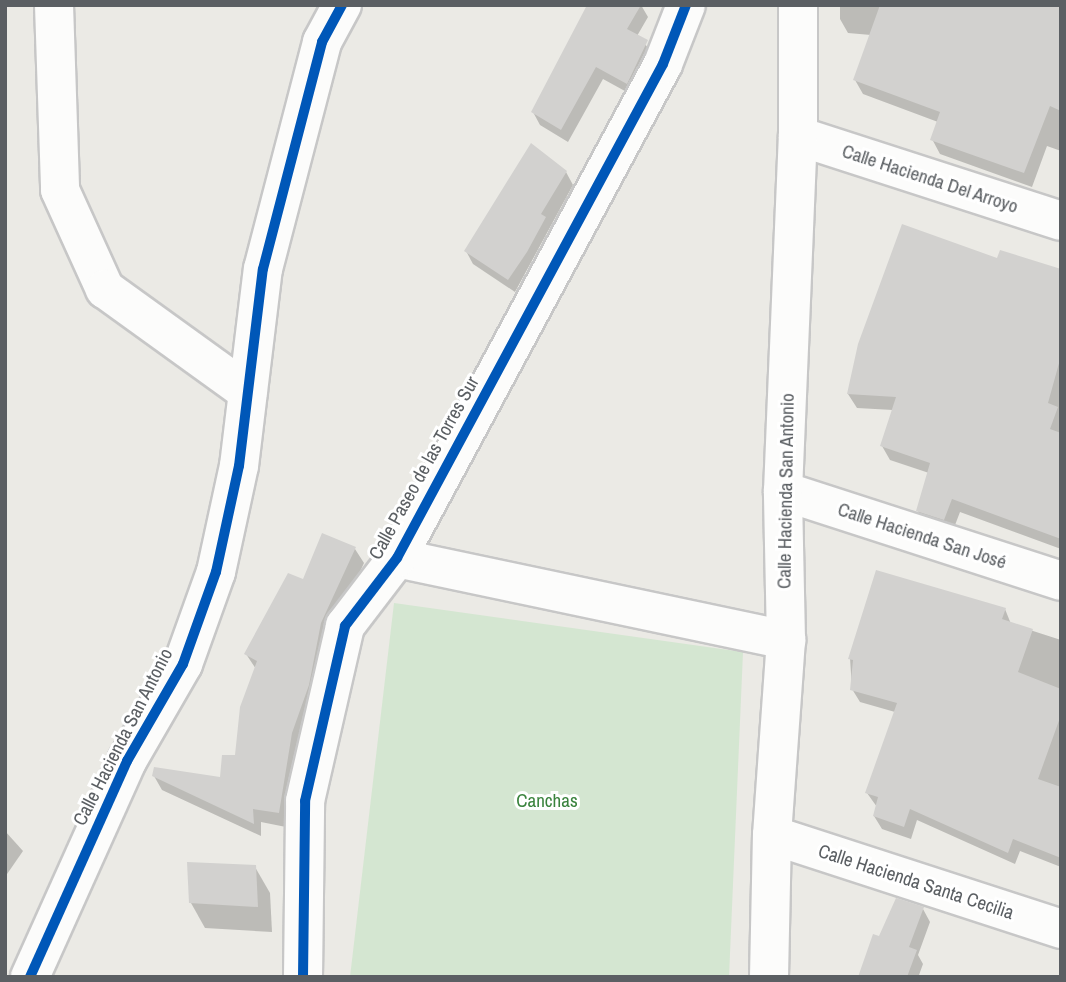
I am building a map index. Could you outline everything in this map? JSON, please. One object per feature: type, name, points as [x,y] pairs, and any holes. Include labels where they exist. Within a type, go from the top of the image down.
[{"type":"street","points":[[54,5],[60,190],[105,289],[248,392]]},
{"type":"street","name":"Calle Hacienda San Antonio","points":[[30,977],[127,761],[183,664],[216,572],[239,466],[262,270],[322,42],[342,5]]},
{"type":"street","name":"Calle Paseo de las Torres Sur","points":[[303,977],[305,801],[345,626],[397,558],[663,64],[686,5]]},
{"type":"street","name":"Calle Hacienda San Antonio","points":[[769,977],[772,835],[786,640],[783,491],[798,136],[799,5]]},
{"type":"street","name":"Calle Hacienda Del Arroyo","points":[[798,136],[1061,221]]},
{"type":"street","name":"Calle Hacienda San José","points":[[783,491],[1061,581]]},
{"type":"street","points":[[397,558],[786,640]]},
{"type":"street","name":"Calle Hacienda Santa Cecilia","points":[[772,835],[1061,929]]},
{"type":"green space","name":"Canchas","points":[[394,603],[743,652],[729,977],[350,977]]},
{"type":"building","points":[[587,5],[641,5],[627,29],[648,40],[627,84],[596,67],[561,130],[531,112]]},
{"type":"building","points":[[880,5],[1061,5],[1061,111],[1050,106],[1024,173],[930,140],[940,112],[853,80]]},
{"type":"building","points":[[531,143],[567,171],[541,214],[546,217],[508,280],[464,251]]},
{"type":"building","points":[[902,224],[997,258],[1000,250],[1061,269],[1061,356],[1048,403],[1058,407],[1050,429],[1061,433],[1061,539],[952,499],[944,520],[916,511],[930,463],[880,446],[896,397],[847,394],[858,344]]},
{"type":"building","points":[[322,533],[356,547],[321,623],[309,685],[292,733],[279,813],[253,809],[254,824],[152,776],[154,767],[220,777],[222,755],[235,755],[240,707],[257,661],[244,654],[288,573],[303,579]]},
{"type":"building","points":[[876,570],[1006,608],[1002,619],[1033,629],[1018,672],[1061,689],[1061,715],[1038,779],[1061,787],[1061,858],[1013,839],[1008,853],[910,809],[904,827],[873,816],[878,797],[865,793],[897,703],[850,690],[853,660],[848,659]]},
{"type":"building","points":[[187,862],[256,865],[258,907],[189,903]]},
{"type":"building","points":[[896,898],[924,907],[909,947],[917,950],[907,977],[858,977],[873,934],[879,936]]},
{"type":"cycle path","points":[[30,977],[127,761],[183,664],[216,572],[239,466],[263,269],[322,42],[342,5]]},
{"type":"cycle path","points":[[303,977],[305,801],[345,626],[397,558],[663,64],[686,5]]}]
